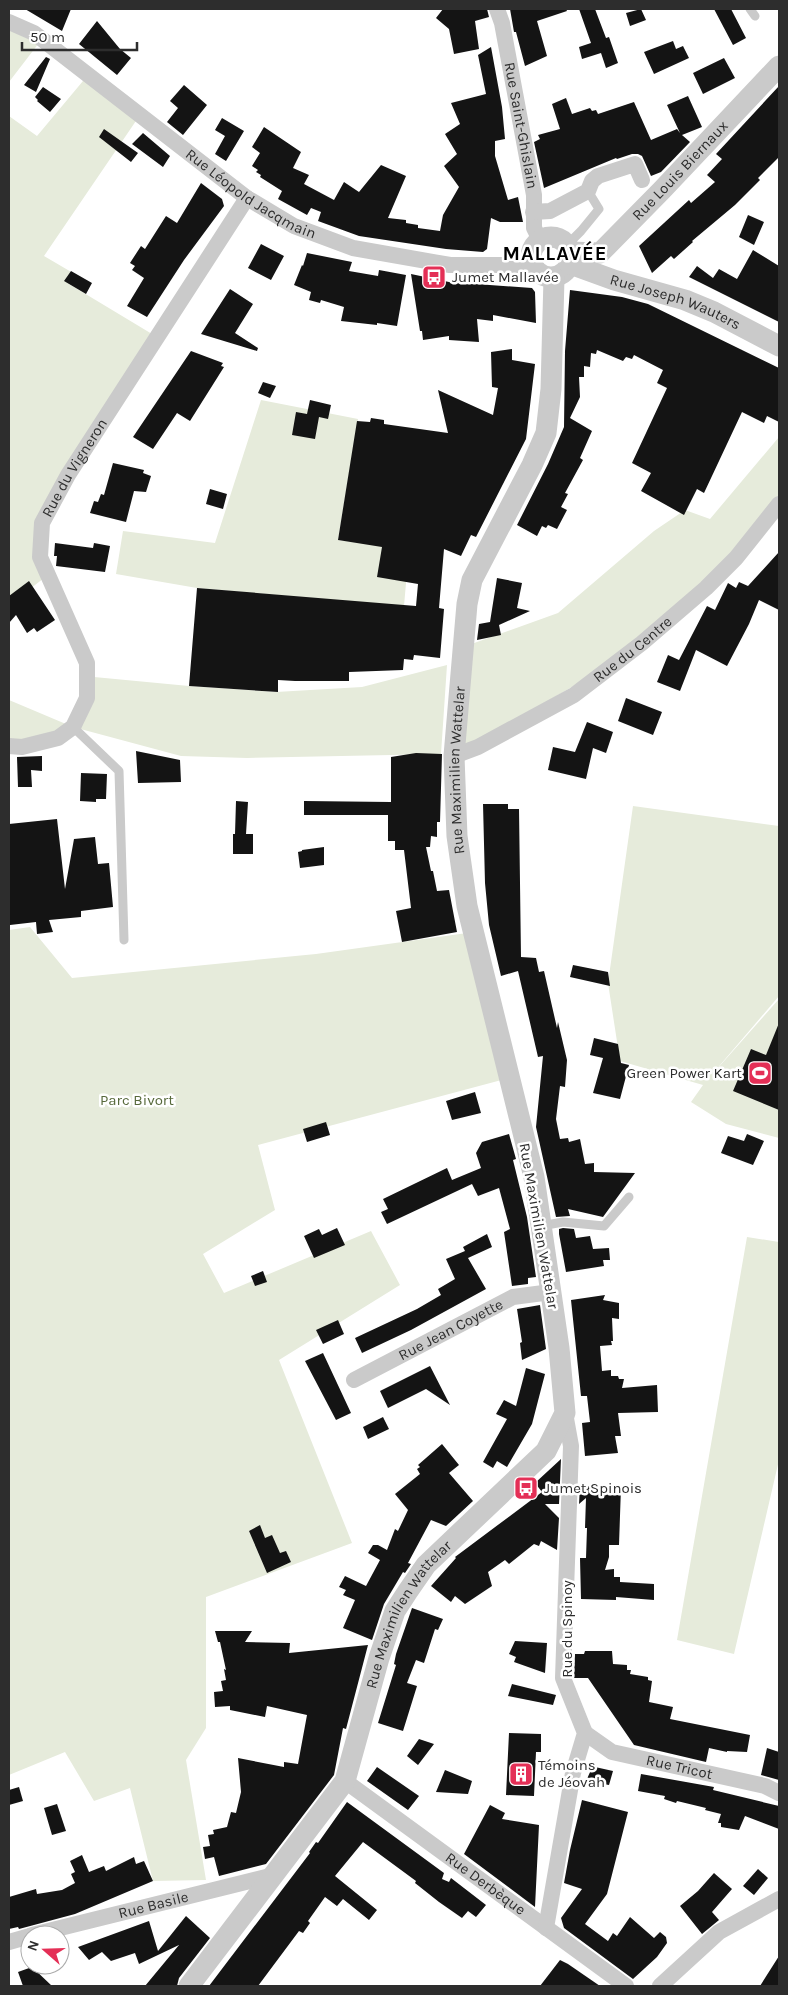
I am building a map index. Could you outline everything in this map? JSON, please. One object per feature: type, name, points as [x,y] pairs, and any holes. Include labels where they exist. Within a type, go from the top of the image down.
[{"type":"street","name":"Rue Saint-Ghislain","points":[[497,9],[502,23],[534,195],[534,228],[540,240]]},
{"type":"street","name":"Rue Léopold Jacqmain","points":[[9,22],[34,33],[246,198],[294,226],[353,248],[450,265],[532,265]]},
{"type":"street","name":"Rue Louis Biernaux","points":[[565,260],[600,253],[779,66]]},
{"type":"street","points":[[533,212],[550,211],[588,191],[592,181],[598,176],[635,164],[642,180]]},
{"type":"street","name":"Rue du Vigneron","points":[[73,727],[87,698],[86,663],[40,557],[42,523],[68,475],[246,198]]},
{"type":"street","points":[[548,237],[558,238],[565,260],[537,273],[532,265],[532,250],[540,240],[548,237]]},
{"type":"street","name":"Rue Joseph Wauters","points":[[565,260],[614,280],[684,300],[714,312],[779,346]]},
{"type":"street","name":"Rue Maximilien Wattelar","points":[[189,1986],[345,1781],[379,1658],[395,1612],[426,1565],[546,1451],[565,1413],[559,1348],[534,1177],[467,906],[456,836],[454,756],[461,660],[466,628],[467,604],[472,580],[532,465],[546,433],[565,260]]},
{"type":"street","name":"Rue du Centre","points":[[454,756],[478,747],[574,695],[642,643],[706,588],[736,558],[779,504]]},
{"type":"street","points":[[9,746],[22,747],[58,738],[73,727]]},
{"type":"street","name":"Rue Jean Coyette","points":[[354,1380],[512,1298],[551,1292]]},
{"type":"street","name":"Rue du Spinoy","points":[[565,1413],[571,1446],[564,1678],[584,1733]]},
{"type":"street","points":[[546,1928],[572,1773],[584,1733]]},
{"type":"street","name":"Rue Tricot","points":[[584,1733],[612,1752],[765,1786],[779,1793]]},
{"type":"street","name":"Rue Derbèque","points":[[345,1781],[626,1986]]},
{"type":"street","name":"Rue Basile","points":[[70,1925],[274,1875]]},
{"type":"street","points":[[660,1986],[719,1932],[779,1899]]},
{"type":"lane","points":[[565,260],[581,231],[599,209],[588,191]]},
{"type":"lane","points":[[73,727],[119,771],[124,940]]},
{"type":"lane","points":[[541,1226],[564,1222],[604,1226],[629,1197]]},
{"type":"green space","points":[[9,24],[42,39],[9,82]]},
{"type":"green space","points":[[88,75],[140,115],[44,256],[73,273],[69,284],[157,337],[42,523],[48,575],[9,605],[9,116],[37,136]]},
{"type":"green space","points":[[261,400],[358,419],[338,540],[409,549],[404,606],[197,588],[116,574],[123,531],[215,543]]},
{"type":"green space","points":[[779,437],[779,501],[711,583],[623,657],[454,756],[463,647],[558,613],[654,531],[685,510],[710,519]]},
{"type":"green space","points":[[447,665],[441,754],[247,758],[181,756],[73,727],[94,677],[276,692],[362,687]]},
{"type":"green space","points":[[9,700],[73,727],[9,743]]},
{"type":"green space","points":[[633,806],[779,826],[779,996],[709,1078],[779,999],[779,1138],[726,1124],[691,1102],[703,1085],[620,1061],[608,983]]},
{"type":"green space","name":"Parc Bivort","points":[[30,927],[72,978],[316,954],[467,933],[509,1078],[258,1145],[275,1210],[203,1254],[224,1293],[371,1231],[400,1285],[279,1360],[352,1543],[206,1597],[206,1728],[186,1760],[206,1880],[153,1881],[130,1788],[94,1801],[65,1752],[9,1775],[9,930]]},
{"type":"green space","points":[[747,1237],[779,1242],[779,1460],[734,1654],[677,1640]]},
{"type":"building","points":[[25,9],[71,9],[62,31]]},
{"type":"building","points":[[443,9],[487,9],[489,17],[475,21],[479,49],[454,54],[449,29],[436,18]]},
{"type":"building","points":[[510,9],[566,9],[567,11],[537,21],[547,56],[525,66],[516,32],[514,32]]},
{"type":"building","points":[[579,9],[595,9],[606,38],[609,37],[618,63],[606,68],[601,53],[582,59],[579,47],[591,43]]},
{"type":"building","points":[[641,9],[646,20],[630,26],[626,13]]},
{"type":"building","points":[[714,9],[731,9],[746,38],[733,45]]},
{"type":"building","points":[[97,21],[120,49],[131,58],[117,75],[79,44]]},
{"type":"building","points":[[673,41],[676,49],[683,46],[689,58],[654,74],[644,52]]},
{"type":"building","points":[[491,47],[502,107],[505,139],[495,141],[495,156],[508,200],[518,197],[523,222],[500,222],[491,218],[487,249],[483,252],[446,249],[359,236],[318,221],[321,212],[311,208],[307,215],[278,199],[282,191],[260,177],[261,175],[256,172],[258,170],[252,166],[260,153],[252,147],[264,127],[301,152],[293,168],[309,175],[304,184],[334,200],[344,182],[359,192],[381,165],[406,176],[388,218],[406,220],[406,223],[418,225],[418,228],[440,231],[443,215],[459,187],[444,166],[457,154],[445,134],[460,124],[451,103],[486,94],[478,55]]},
{"type":"building","points":[[46,57],[50,59],[36,92],[24,85]]},
{"type":"building","points":[[724,58],[735,78],[703,94],[693,73]]},
{"type":"building","points":[[184,85],[207,105],[183,135],[167,122],[178,108],[170,101]]},
{"type":"building","points":[[779,86],[779,157],[758,178],[760,180],[735,205],[692,241],[674,259],[671,256],[652,273],[639,246],[689,200],[691,203],[715,182],[707,175],[722,159],[716,154]]},
{"type":"building","points":[[43,87],[61,99],[50,112],[35,97]]},
{"type":"building","points":[[688,96],[702,127],[682,135],[690,142],[661,172],[651,176],[642,156],[632,154],[616,158],[544,188],[534,142],[540,139],[538,135],[560,129],[552,104],[566,98],[572,114],[590,108],[592,111],[596,110],[598,114],[634,102],[651,140],[677,129],[680,133],[667,105]]},
{"type":"building","points":[[222,118],[244,131],[226,161],[215,154],[225,136],[215,130]]},
{"type":"building","points":[[104,129],[138,153],[131,162],[99,137]]},
{"type":"building","points":[[143,133],[170,156],[163,167],[132,144]]},
{"type":"building","points":[[201,183],[222,199],[224,206],[184,260],[147,317],[127,306],[144,278],[132,270],[135,266],[130,263],[141,246],[145,249],[166,216],[177,223]]},
{"type":"building","points":[[748,215],[764,222],[754,245],[739,237]]},
{"type":"building","points":[[261,244],[284,256],[271,280],[248,268]]},
{"type":"building","points":[[753,250],[779,266],[779,322],[689,277],[697,266],[713,278],[719,269],[737,279]]},
{"type":"building","points":[[307,253],[352,262],[349,271],[378,276],[379,270],[406,275],[397,326],[341,321],[344,307],[321,300],[320,303],[309,300],[311,292],[294,285]]},
{"type":"building","points":[[71,271],[92,283],[86,294],[64,281]]},
{"type":"building","points":[[411,274],[449,282],[532,288],[535,292],[536,323],[493,315],[493,321],[477,319],[479,342],[449,340],[449,336],[423,340]]},
{"type":"building","points":[[230,289],[253,304],[235,333],[258,348],[257,351],[201,334]]},
{"type":"building","points":[[570,290],[622,297],[648,304],[779,368],[779,422],[767,416],[764,423],[742,412],[704,493],[697,489],[684,515],[641,491],[651,473],[632,463],[667,388],[657,383],[663,370],[634,355],[632,359],[626,357],[623,361],[597,350],[596,354],[591,353],[590,367],[584,366],[584,377],[579,377],[580,397],[570,418],[592,431],[580,458],[583,460],[565,493],[568,494],[561,507],[567,510],[557,529],[548,525],[546,528],[542,526],[537,536],[517,525],[548,464],[564,427],[565,351]]},
{"type":"building","points":[[512,349],[512,360],[535,364],[526,439],[476,537],[471,535],[461,556],[444,549],[439,608],[444,609],[440,658],[414,655],[413,660],[404,659],[403,670],[349,672],[349,681],[278,680],[278,692],[189,686],[197,588],[416,606],[418,584],[377,577],[382,547],[338,540],[357,421],[370,422],[371,418],[384,420],[384,424],[448,433],[438,390],[493,415],[498,388],[492,387],[491,352]]},
{"type":"building","points":[[191,351],[223,363],[221,366],[224,367],[190,421],[177,413],[153,449],[133,437]]},
{"type":"building","points":[[263,382],[276,386],[270,398],[258,393]]},
{"type":"building","points":[[310,400],[331,405],[328,419],[319,417],[315,439],[292,435],[296,412],[307,414]]},
{"type":"building","points":[[113,463],[144,470],[143,473],[151,476],[146,492],[134,491],[126,522],[90,513],[94,501],[98,502],[101,494],[104,495]]},
{"type":"building","points":[[210,489],[227,494],[223,509],[206,504]]},
{"type":"building","points":[[55,543],[93,548],[94,543],[110,546],[105,572],[56,566],[57,556],[54,556]]},
{"type":"building","points":[[779,552],[779,610],[759,600],[727,666],[696,650],[680,691],[657,682],[668,655],[679,660],[707,606],[715,610],[728,583],[736,588],[739,582],[748,586]]},
{"type":"building","points":[[497,578],[522,583],[517,608],[530,611],[499,625],[501,635],[477,640],[479,624],[490,622]]},
{"type":"building","points":[[29,581],[55,620],[37,632],[34,628],[27,633],[16,615],[9,623],[9,596]]},
{"type":"building","points":[[626,698],[662,712],[653,735],[618,721]]},
{"type":"building","points":[[587,722],[613,732],[606,753],[593,748],[586,779],[548,770],[553,747],[575,752]]},
{"type":"building","points":[[136,751],[180,760],[181,782],[138,783]]},
{"type":"building","points":[[416,753],[442,754],[440,822],[437,822],[437,837],[431,836],[430,847],[426,847],[437,891],[449,890],[457,932],[402,942],[396,911],[411,908],[404,850],[395,850],[395,841],[388,841],[388,815],[304,815],[304,801],[391,802],[391,757]]},
{"type":"building","points":[[42,756],[42,771],[31,770],[32,787],[18,787],[17,757]]},
{"type":"building","points":[[81,773],[107,774],[106,799],[96,799],[96,802],[80,801]]},
{"type":"building","points":[[236,801],[248,802],[246,834],[253,834],[253,854],[233,854]]},
{"type":"building","points":[[483,804],[508,804],[508,809],[519,809],[521,957],[536,958],[539,972],[544,971],[557,1028],[558,1022],[567,1060],[565,1087],[560,1086],[556,1119],[560,1139],[568,1138],[569,1142],[580,1139],[585,1164],[594,1163],[594,1172],[635,1173],[603,1217],[568,1209],[570,1216],[556,1217],[536,1127],[543,1056],[538,1057],[518,971],[501,976],[489,925],[485,883]]},
{"type":"building","points":[[57,819],[65,889],[74,839],[95,837],[98,864],[109,863],[113,907],[81,911],[81,917],[49,920],[53,932],[37,934],[36,922],[10,925],[9,922],[9,824]]},
{"type":"building","points":[[324,847],[324,865],[300,868],[298,852]]},
{"type":"building","points":[[573,965],[608,972],[610,986],[570,977]]},
{"type":"building","name":"Green Power Kart","points":[[779,1023],[779,1110],[733,1091],[751,1049],[766,1055]]},
{"type":"building","points":[[594,1038],[618,1044],[621,1063],[629,1065],[620,1099],[593,1093],[603,1058],[590,1055]]},
{"type":"building","points":[[475,1092],[481,1113],[452,1120],[446,1101]]},
{"type":"building","points":[[326,1122],[330,1135],[307,1142],[303,1129]]},
{"type":"building","points":[[509,1134],[516,1159],[513,1160],[527,1217],[536,1277],[528,1278],[528,1284],[512,1286],[504,1232],[510,1229],[499,1188],[478,1196],[472,1184],[387,1224],[381,1212],[388,1209],[383,1199],[447,1168],[452,1180],[481,1168],[476,1153],[482,1142]]},
{"type":"building","points":[[747,1134],[764,1141],[753,1165],[721,1153],[728,1136],[744,1141]]},
{"type":"building","points":[[337,1228],[345,1245],[314,1258],[304,1236],[319,1229],[322,1235]]},
{"type":"building","points":[[559,1229],[574,1229],[576,1238],[590,1236],[593,1249],[609,1248],[610,1260],[603,1260],[604,1266],[566,1272],[559,1234]]},
{"type":"building","points":[[487,1234],[492,1247],[468,1258],[486,1289],[411,1330],[362,1353],[355,1338],[417,1309],[441,1295],[438,1289],[455,1279],[446,1259],[465,1251],[463,1247]]},
{"type":"building","points":[[263,1271],[267,1282],[255,1286],[251,1276]]},
{"type":"building","points":[[605,1295],[603,1300],[619,1303],[619,1319],[612,1318],[612,1345],[600,1346],[602,1371],[611,1370],[611,1376],[618,1376],[619,1379],[624,1379],[622,1388],[657,1385],[658,1412],[618,1413],[621,1436],[615,1436],[618,1453],[585,1456],[582,1423],[590,1422],[587,1396],[581,1396],[571,1300]]},
{"type":"building","points":[[540,1305],[546,1349],[522,1360],[520,1343],[522,1342],[517,1309]]},
{"type":"building","points":[[338,1320],[344,1334],[323,1344],[316,1330]]},
{"type":"building","points":[[323,1353],[351,1413],[336,1420],[305,1361]]},
{"type":"building","points":[[430,1366],[450,1405],[426,1389],[388,1408],[380,1391]]},
{"type":"building","points":[[526,1368],[545,1374],[532,1424],[507,1467],[497,1461],[493,1468],[483,1462],[507,1419],[496,1414],[504,1400],[516,1406]]},
{"type":"building","points":[[383,1417],[389,1429],[368,1439],[363,1427]]},
{"type":"building","points":[[442,1444],[459,1465],[449,1473],[473,1501],[446,1526],[431,1520],[408,1563],[411,1564],[405,1573],[403,1572],[384,1604],[372,1640],[343,1628],[355,1600],[343,1595],[346,1590],[339,1587],[345,1576],[366,1586],[380,1560],[368,1553],[373,1545],[378,1545],[387,1550],[395,1529],[398,1531],[408,1510],[395,1494],[420,1474],[417,1469],[420,1467],[418,1465]]},
{"type":"building","points":[[561,1459],[559,1504],[545,1504],[559,1518],[557,1550],[541,1541],[539,1546],[534,1544],[509,1564],[505,1560],[488,1572],[492,1586],[465,1604],[455,1596],[451,1602],[431,1586],[455,1557],[542,1492],[535,1483]]},
{"type":"building","points":[[580,1486],[621,1487],[619,1545],[609,1545],[609,1557],[605,1570],[614,1569],[614,1577],[620,1577],[620,1582],[654,1584],[654,1600],[616,1597],[616,1600],[581,1599],[580,1558],[586,1558],[587,1528],[585,1528],[586,1498],[579,1504]]},
{"type":"building","points":[[260,1525],[265,1538],[272,1535],[280,1553],[286,1551],[291,1562],[267,1573],[249,1531]]},
{"type":"building","points":[[412,1608],[443,1619],[438,1630],[435,1629],[424,1663],[416,1660],[407,1683],[417,1686],[403,1731],[378,1723],[396,1665],[394,1664],[396,1654]]},
{"type":"building","points":[[215,1631],[252,1631],[245,1642],[290,1643],[289,1653],[368,1645],[346,1729],[343,1728],[334,1775],[266,1864],[219,1876],[214,1857],[205,1859],[203,1847],[210,1846],[208,1835],[214,1834],[213,1830],[227,1827],[231,1812],[236,1813],[241,1792],[238,1758],[284,1767],[284,1762],[298,1764],[307,1715],[267,1706],[265,1717],[230,1710],[230,1706],[215,1707],[214,1692],[223,1691],[221,1681],[226,1680],[224,1669],[226,1670],[220,1642],[218,1642]]},
{"type":"building","points":[[515,1641],[547,1643],[545,1673],[514,1662],[516,1657],[509,1654]]},
{"type":"building","points":[[585,1651],[612,1651],[613,1664],[627,1665],[627,1670],[631,1670],[630,1674],[648,1677],[648,1680],[652,1681],[649,1702],[673,1707],[670,1719],[750,1735],[747,1752],[727,1752],[709,1748],[706,1762],[634,1745],[588,1678],[574,1678],[575,1654],[584,1654]]},
{"type":"building","points":[[512,1684],[556,1695],[553,1705],[508,1696]]},
{"type":"building","name":"Témoins de Jéovah","points":[[509,1733],[541,1734],[541,1752],[536,1752],[534,1796],[506,1795]]},
{"type":"building","points":[[419,1739],[434,1744],[418,1765],[407,1756]]},
{"type":"building","points":[[767,1748],[779,1752],[779,1780],[761,1775]]},
{"type":"building","points":[[377,1767],[419,1796],[408,1810],[367,1781]]},
{"type":"building","points":[[595,1767],[613,1771],[609,1785],[586,1781],[591,1770]]},
{"type":"building","points":[[445,1770],[472,1781],[468,1794],[436,1792]]},
{"type":"building","points":[[641,1774],[714,1787],[713,1790],[779,1806],[779,1829],[745,1816],[739,1830],[721,1827],[721,1823],[718,1823],[721,1814],[705,1810],[706,1808],[677,1801],[676,1803],[664,1799],[665,1796],[638,1791]]},
{"type":"building","points":[[19,1787],[23,1801],[9,1805],[9,1790]]},
{"type":"building","points":[[582,1800],[628,1812],[607,1894],[585,1924],[608,1941],[613,1933],[617,1936],[630,1917],[654,1938],[660,1932],[666,1937],[667,1943],[657,1957],[633,1979],[564,1928],[561,1918],[582,1889],[564,1883]]},
{"type":"building","points":[[347,1802],[444,1873],[442,1879],[449,1882],[451,1878],[486,1905],[476,1917],[468,1911],[462,1918],[363,1842],[335,1876],[377,1910],[369,1920],[343,1899],[337,1906],[325,1897],[308,1921],[310,1923],[303,1933],[299,1931],[258,1986],[209,1986],[310,1853],[316,1842],[318,1843]]},
{"type":"building","points":[[57,1804],[66,1831],[52,1835],[44,1808]]},
{"type":"building","points":[[490,1805],[505,1813],[502,1819],[539,1825],[535,1907],[464,1854]]},
{"type":"building","points":[[82,1855],[89,1872],[104,1866],[106,1871],[134,1857],[136,1864],[144,1861],[153,1881],[75,1914],[34,1925],[20,1925],[19,1929],[18,1927],[9,1929],[9,1897],[36,1889],[37,1894],[62,1890],[75,1883],[71,1874],[75,1872],[70,1861]]},
{"type":"building","points":[[758,1869],[768,1878],[754,1895],[743,1886]]},
{"type":"building","points":[[714,1873],[732,1889],[712,1912],[719,1920],[702,1934],[680,1906],[698,1891]]},
{"type":"building","points":[[186,1916],[210,1938],[179,1978],[177,1986],[145,1986],[179,1945],[139,1964],[135,1953],[111,1961],[102,1952],[89,1960],[78,1947],[149,1921],[158,1951]]},
{"type":"building","points":[[779,1956],[779,1986],[760,1986]]},
{"type":"building","points":[[560,1960],[568,1964],[600,1986],[540,1986]]},
{"type":"building","points":[[20,1971],[20,1975],[40,1975],[52,1986],[23,1986],[18,1972]]},
{"type":"place","name":"Jumet Mallavée","points":[[434,277]]},
{"type":"place","name":"Green Power Kart","points":[[760,1073]]},
{"type":"place","name":"Jumet Spinois","points":[[526,1488]]},
{"type":"place","name":"Témoins de Jéovah","points":[[521,1774]]},
{"type":"district","name":"MALLAVÉE","points":[[555,253]]}]
